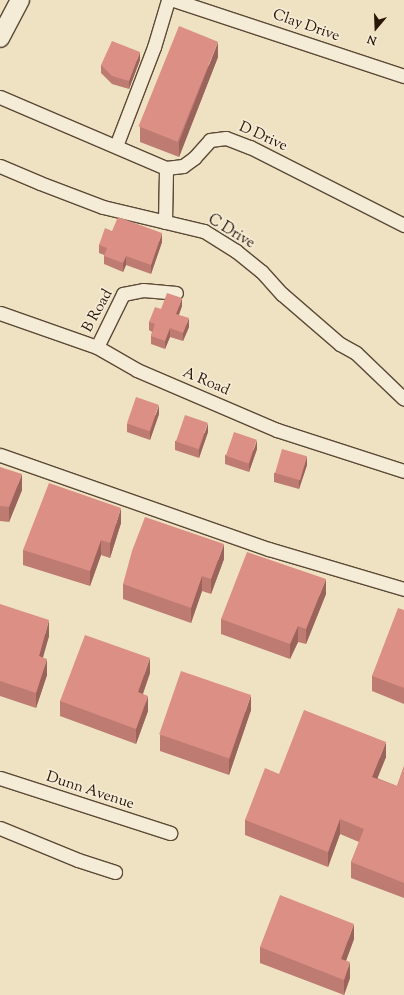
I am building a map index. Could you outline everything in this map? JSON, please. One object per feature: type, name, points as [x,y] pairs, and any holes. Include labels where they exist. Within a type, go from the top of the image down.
[{"type":"main road","points":[[0,38],[20,0]]},
{"type":"street","points":[[116,146],[154,47],[168,0]]},
{"type":"street","name":"Clay Drive","points":[[174,0],[404,76]]},
{"type":"street","points":[[0,97],[166,168],[165,222]]},
{"type":"street","name":"D Drive","points":[[166,168],[183,166],[194,158],[210,140],[226,138],[250,148],[404,226]]},
{"type":"street","name":"C Drive","points":[[0,166],[40,184],[103,207],[204,231],[236,250],[262,272],[282,294],[340,344],[356,353],[404,399]]},
{"type":"street","name":"B Road","points":[[97,347],[123,294],[143,290],[176,293]]},
{"type":"street","name":"A Road","points":[[0,313],[97,347],[137,370],[277,430],[404,471]]},
{"type":"street","points":[[0,455],[269,549],[404,589]]},
{"type":"street","name":"Dunn Avenue","points":[[0,778],[170,834]]},
{"type":"street","points":[[0,828],[78,860],[115,872]]},
{"type":"building","points":[[179,26],[218,42],[177,142],[139,126]]},
{"type":"building","points":[[112,41],[140,52],[129,81],[112,76],[101,65]]},
{"type":"building","points":[[118,217],[162,233],[151,265],[126,256],[123,263],[104,256],[107,248],[99,245],[105,228],[112,231]]},
{"type":"building","points":[[167,293],[182,298],[176,314],[189,318],[183,333],[170,328],[165,341],[151,336],[155,324],[149,322],[155,307],[161,309]]},
{"type":"building","points":[[136,397],[159,405],[150,431],[127,423]]},
{"type":"building","points":[[185,415],[208,423],[199,449],[176,441]]},
{"type":"building","points":[[234,432],[257,440],[249,463],[226,456]]},
{"type":"building","points":[[282,449],[307,456],[300,480],[275,473]]},
{"type":"building","points":[[0,467],[22,474],[9,507],[0,506]]},
{"type":"building","points":[[49,483],[121,508],[110,543],[101,540],[90,571],[23,550]]},
{"type":"building","points":[[145,517],[224,544],[211,579],[202,576],[191,608],[123,584],[132,551]]},
{"type":"building","points":[[247,552],[326,579],[306,629],[298,626],[290,644],[221,619]]},
{"type":"building","points":[[0,604],[49,620],[39,656],[47,659],[36,693],[0,681]]},
{"type":"building","points":[[398,608],[404,610],[404,688],[372,676]]},
{"type":"building","points":[[85,635],[150,658],[138,692],[148,696],[136,729],[60,701]]},
{"type":"building","points":[[181,671],[251,695],[229,758],[159,734]]},
{"type":"building","points":[[304,710],[386,742],[372,777],[397,786],[404,766],[404,883],[351,862],[364,829],[340,819],[328,852],[245,820],[265,768],[279,774]]},
{"type":"building","points":[[280,895],[354,924],[341,959],[350,962],[344,980],[260,947]]}]
